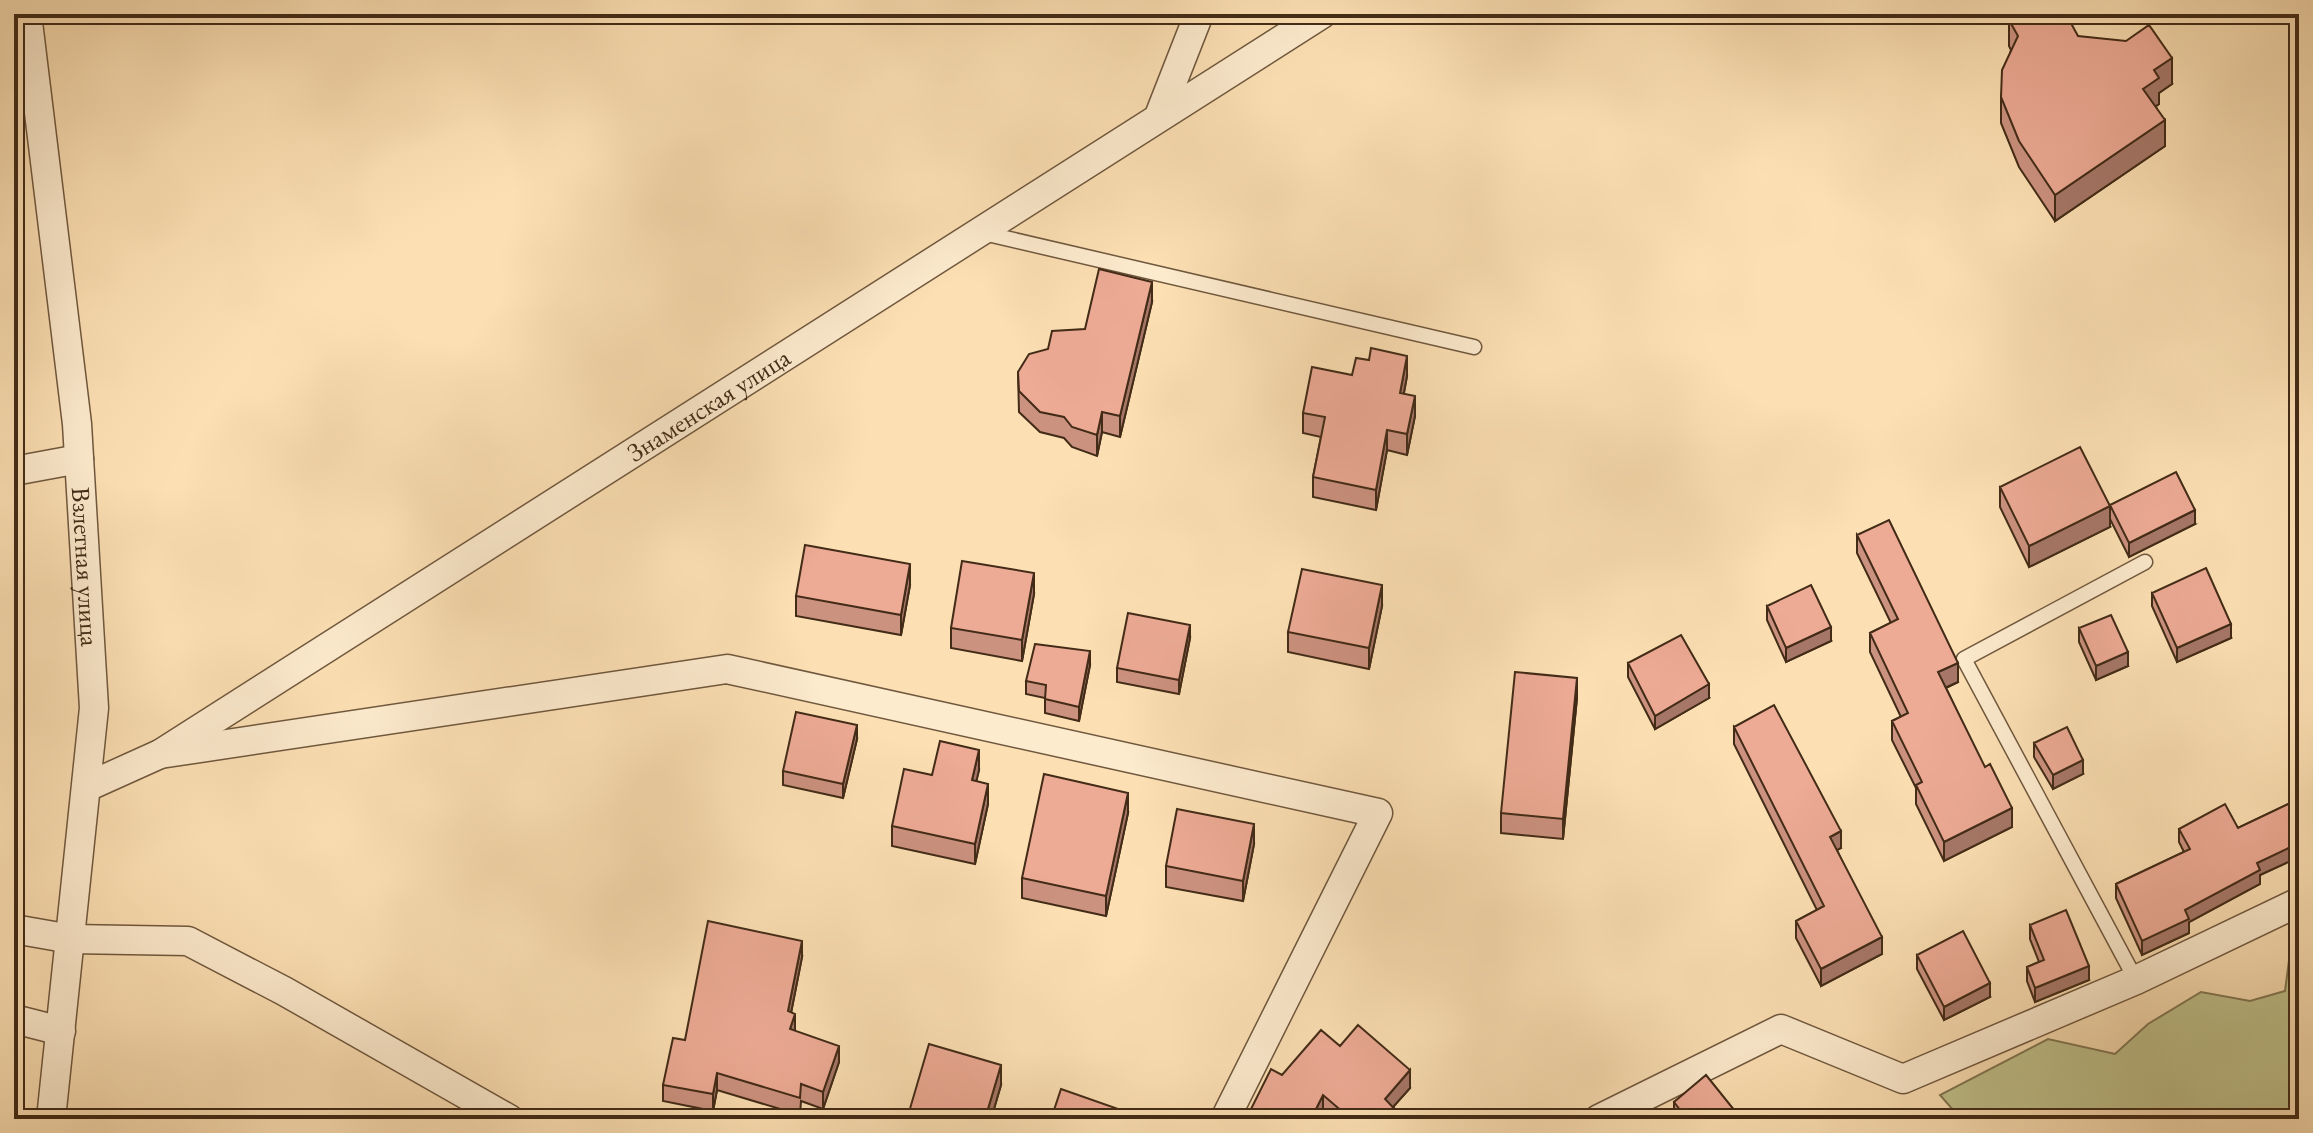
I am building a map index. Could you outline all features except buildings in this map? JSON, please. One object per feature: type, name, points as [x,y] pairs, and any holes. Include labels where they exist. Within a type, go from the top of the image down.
[{"type":"street","name":"Взлетная улица","points":[[27,14],[79,459],[94,708],[89,786],[51,1119]]},
{"type":"street","points":[[1159,116],[1199,14]]},
{"type":"street","name":"Знаменская улица","points":[[89,786],[160,754],[1322,14]]},
{"type":"street","points":[[14,471],[79,459]]},
{"type":"street","points":[[160,754],[727,669],[1378,813],[1225,1119]]},
{"type":"street","points":[[1599,1119],[1781,1029],[1903,1079],[2136,980],[2299,902]]},
{"type":"street","points":[[14,929],[71,939],[188,941],[284,991],[509,1119]]},
{"type":"street","points":[[14,1019],[61,1031]]},
{"type":"lane","points":[[977,232],[1474,347]]},
{"type":"lane","points":[[2136,980],[1964,659],[2145,562]]},
{"type":"green space","points":[[2299,927],[2299,1119],[1961,1119],[1940,1095],[2048,1039],[2115,1054],[2148,1024],[2201,992],[2250,1001],[2285,991],[2293,930]]}]
